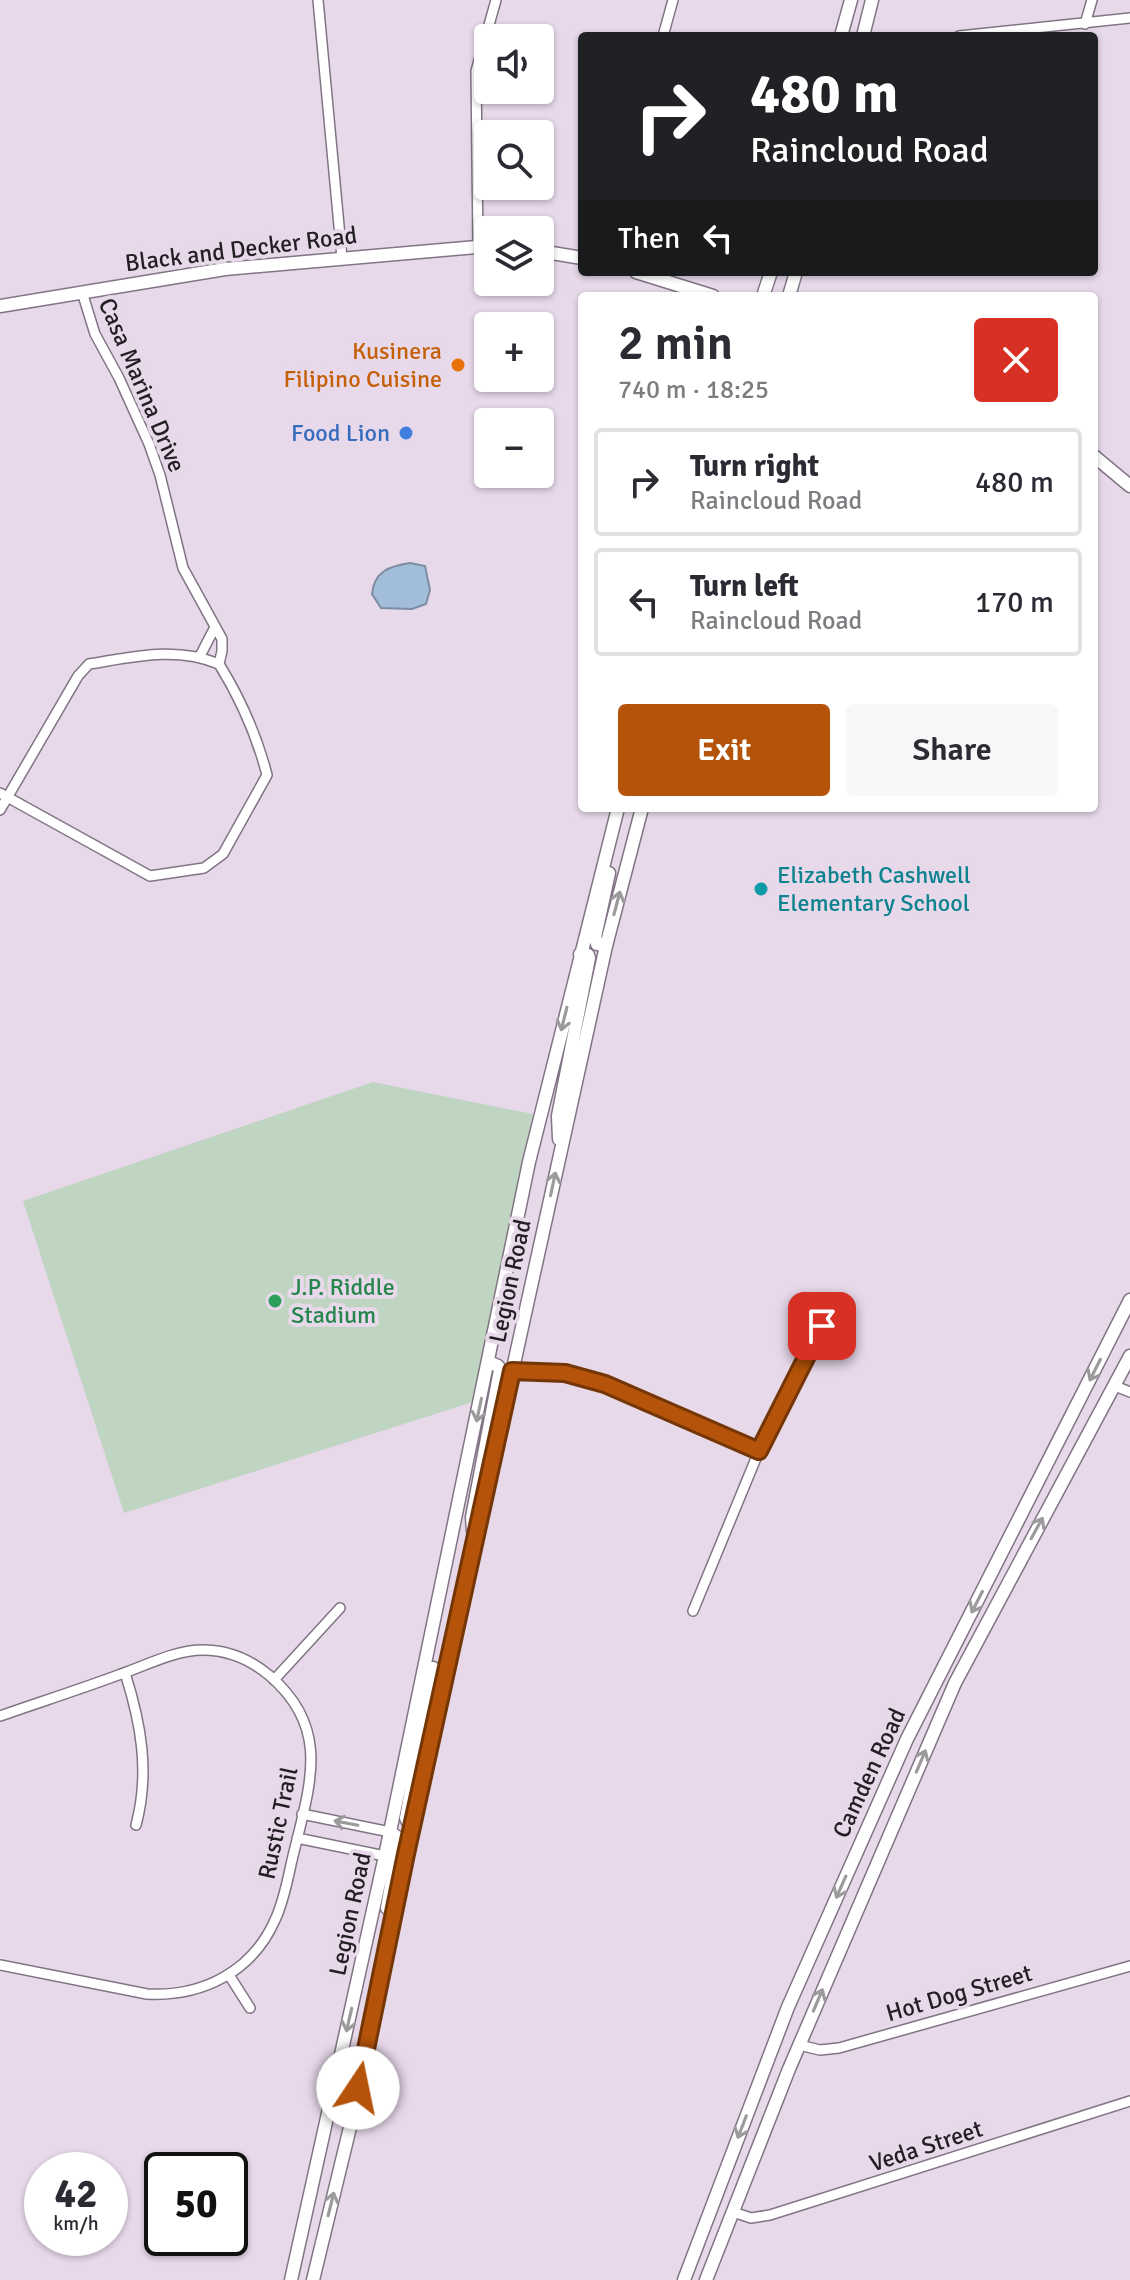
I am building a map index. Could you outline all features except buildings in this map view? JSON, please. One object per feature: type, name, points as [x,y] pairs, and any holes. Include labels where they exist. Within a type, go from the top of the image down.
[{"type":"main road","points":[[842,32],[851,0]]},
{"type":"main road","points":[[864,32],[872,0]]},
{"type":"main road","name":"Black and Decker Road","points":[[0,306],[225,269],[474,247]]},
{"type":"main road","points":[[554,253],[578,257]]},
{"type":"main road","points":[[649,276],[700,292]]},
{"type":"main road","points":[[1098,459],[1130,486]]},
{"type":"main road","name":"Legion Road","points":[[291,2280],[385,1856],[529,1162],[617,812]]},
{"type":"main road","points":[[606,946],[597,944],[595,937],[625,812]]},
{"type":"main road","name":"Legion Road","points":[[313,2280],[353,2115],[412,1827],[606,946],[641,812]]},
{"type":"main road","points":[[559,1158],[558,1116],[589,958],[580,954]]},
{"type":"main road","name":"Camden Road","points":[[684,2280],[788,2007],[901,1752],[1130,1300]]},
{"type":"main road","name":"Camden Road","points":[[706,2280],[799,2045],[955,1683],[1130,1356]]},
{"type":"main road","points":[[476,1538],[472,1517],[500,1370],[489,1362]]},
{"type":"main road","points":[[412,1827],[406,1818],[437,1646],[433,1630]]},
{"type":"main road","points":[[386,1954],[381,1944],[398,1841],[390,1832]]},
{"type":"street","points":[[318,0],[342,258]]},
{"type":"street","points":[[482,216],[476,71],[496,0]]},
{"type":"street","points":[[664,32],[673,0]]},
{"type":"street","points":[[1085,24],[1092,0]]},
{"type":"street","points":[[1001,32],[1130,18]]},
{"type":"street","name":"Casa Marina Drive","points":[[82,292],[95,334],[149,444],[160,475],[183,568],[222,639],[219,664]]},
{"type":"street","points":[[200,656],[215,627]]},
{"type":"street","points":[[207,641],[222,651]]},
{"type":"street","points":[[0,810],[4,795],[78,676],[89,664],[157,653],[200,656],[219,664],[233,686],[260,749],[267,775],[223,854],[204,868],[150,876],[4,795]]},
{"type":"street","points":[[693,1611],[759,1451],[822,1326]]},
{"type":"street","points":[[512,1371],[565,1373],[605,1384],[759,1451]]},
{"type":"street","points":[[1115,1386],[1130,1392]]},
{"type":"street","points":[[274,1680],[340,1608]]},
{"type":"street","name":"Rustic Trail","points":[[0,1716],[182,1653],[200,1650],[224,1653],[247,1660],[274,1680],[297,1705],[310,1735],[311,1770],[276,1919],[260,1947],[229,1975],[198,1990],[163,1995],[0,1965]]},
{"type":"street","points":[[125,1673],[140,1730],[143,1759],[143,1785],[136,1825]]},
{"type":"street","points":[[302,1814],[390,1832]]},
{"type":"street","points":[[297,1838],[385,1856]]},
{"type":"street","name":"Hot Dog Street","points":[[799,2045],[820,2050],[839,2048],[1130,1966]]},
{"type":"street","points":[[229,1975],[250,2008]]},
{"type":"street","name":"Veda Street","points":[[733,2212],[760,2218],[1130,2101]]},
{"type":"green space","name":"J.P. Riddle Stadium","points":[[373,1082],[533,1114],[476,1401],[124,1513],[23,1201]]},
{"type":"water","points":[[410,563],[425,566],[430,590],[426,604],[412,609],[381,608],[372,594],[376,580],[390,568]]},
{"type":"place","name":"Kusinera Filipino Cuisine","points":[[458,365]]},
{"type":"place","name":"Food Lion","points":[[406,433]]},
{"type":"place","name":"Elizabeth Cashwell Elementary School","points":[[761,889]]},
{"type":"place","name":"J.P. Riddle Stadium","points":[[275,1301]]},
{"type":"route","points":[[358,2088],[512,1371],[565,1373],[605,1384],[759,1451],[822,1326]]}]
